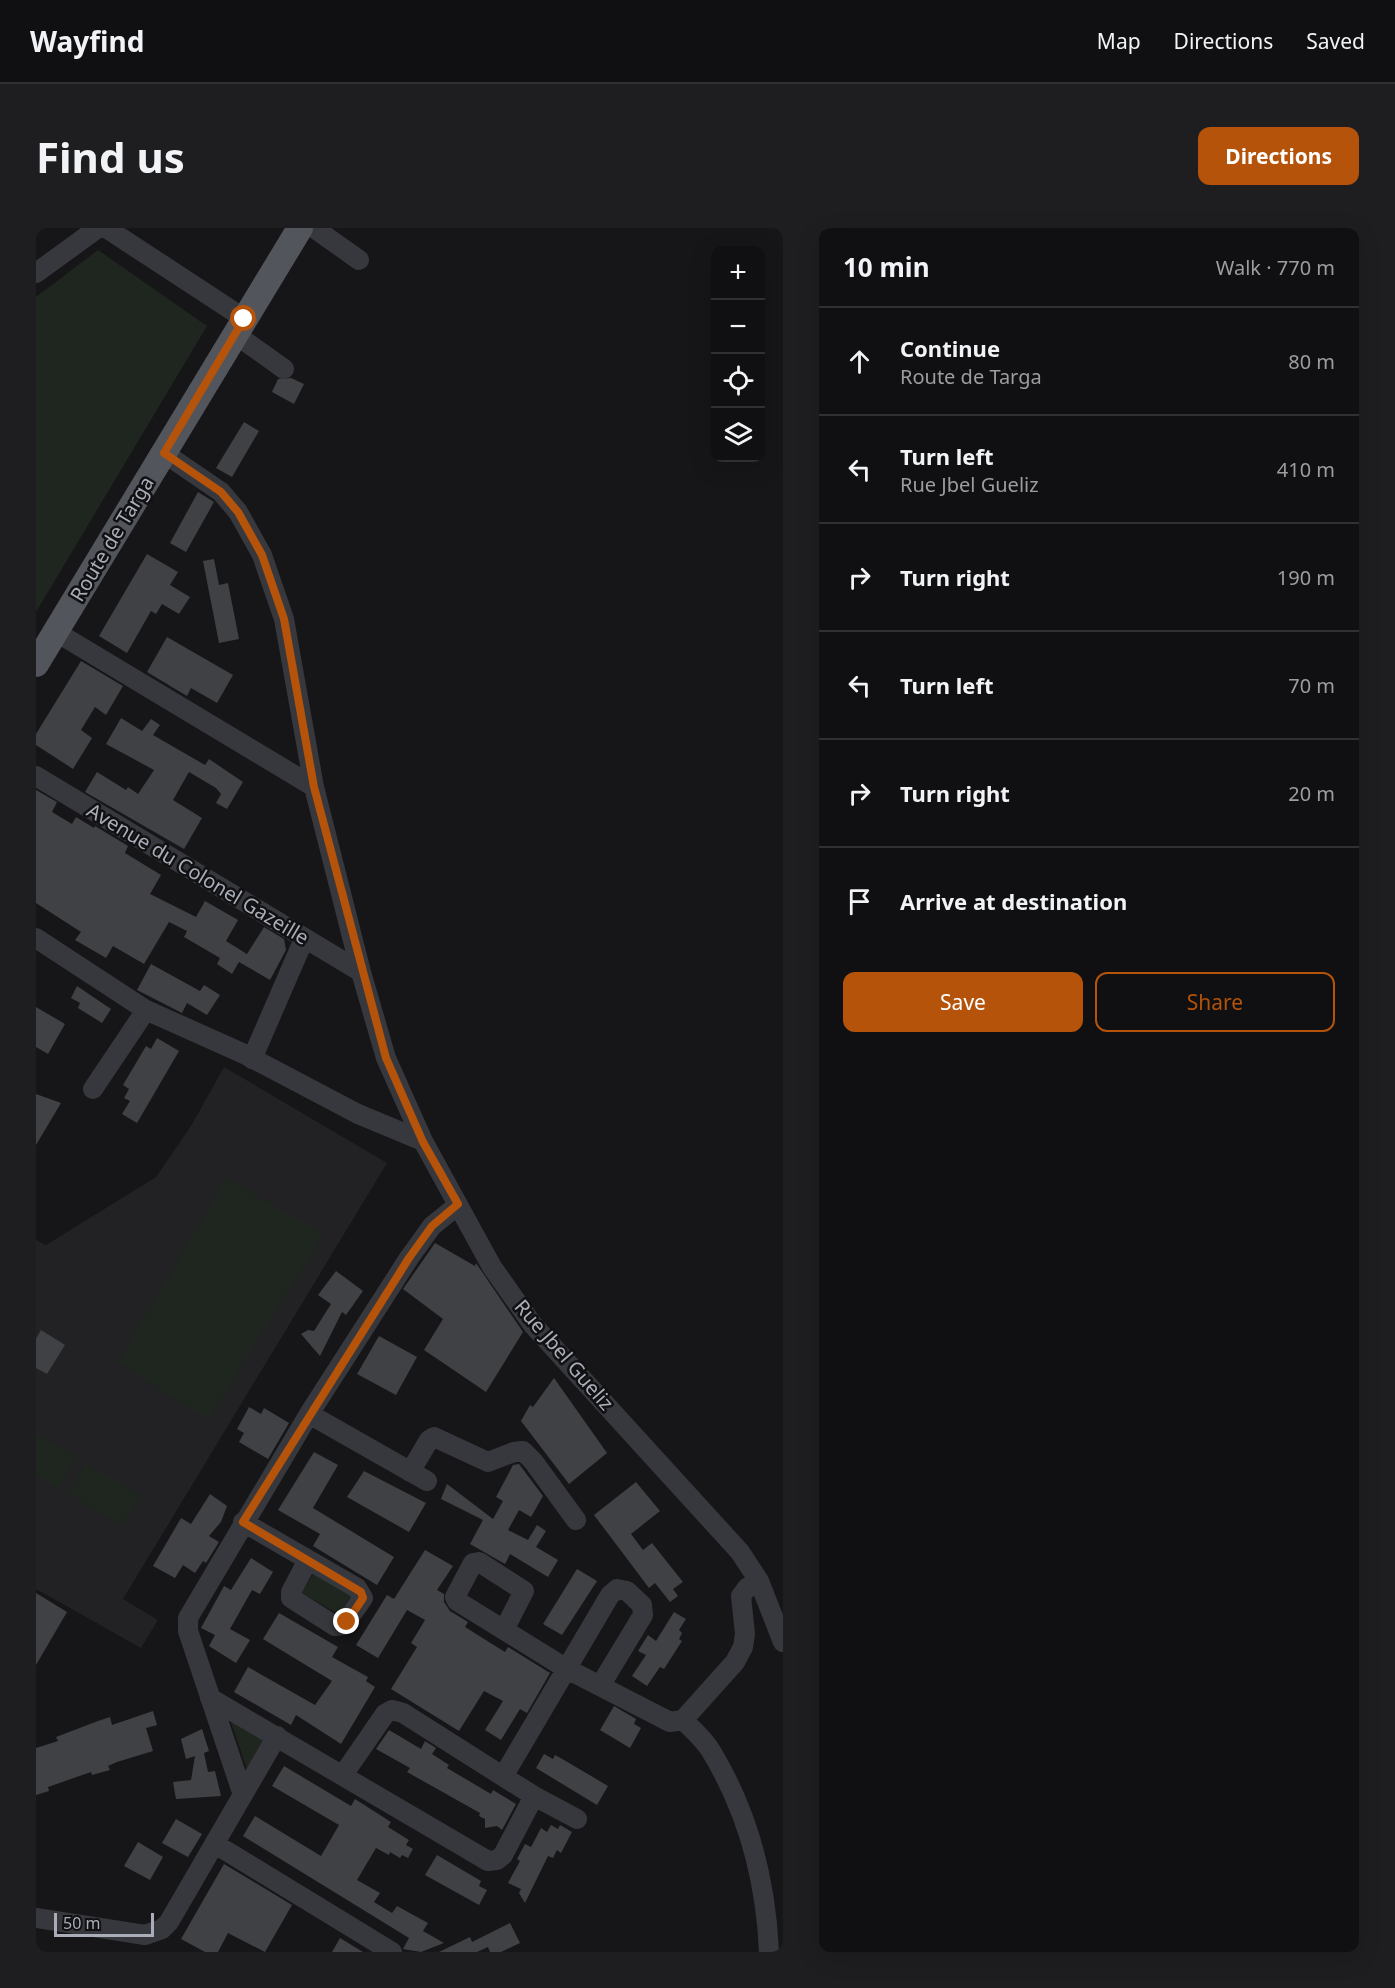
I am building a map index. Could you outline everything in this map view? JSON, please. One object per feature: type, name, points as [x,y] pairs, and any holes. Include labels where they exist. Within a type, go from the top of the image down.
[{"type":"main road","name":"Route de Targa","points":[[36,664],[300,228]]},
{"type":"street","points":[[36,273],[98,228]]},
{"type":"street","points":[[106,228],[240,327],[284,369]]},
{"type":"street","points":[[314,228],[359,260]]},
{"type":"street","name":"Rue Jbel Gueliz","points":[[164,453],[221,492],[238,512],[262,555],[284,619],[314,787],[361,972],[386,1058],[423,1142],[492,1268],[533,1325],[724,1534],[759,1581],[783,1642]]},
{"type":"street","points":[[56,632],[314,787]]},
{"type":"street","name":"Avenue du Colonel Gazeille","points":[[36,776],[361,972]]},
{"type":"street","points":[[36,938],[146,1010],[252,1059],[358,1114],[423,1142]]},
{"type":"street","points":[[252,1059],[304,939]]},
{"type":"street","points":[[93,1089],[146,1010]]},
{"type":"street","points":[[243,1795],[187,1625],[191,1610],[309,1414],[409,1258],[432,1226],[458,1204]]},
{"type":"street","points":[[309,1414],[419,1477],[429,1440],[434,1437],[488,1462],[523,1451],[533,1461],[576,1520]]},
{"type":"street","points":[[243,1522],[309,1560]]},
{"type":"street","points":[[504,1630],[567,1669],[670,1722],[683,1720],[735,1662],[743,1647],[745,1634],[741,1596],[747,1588],[759,1581]]},
{"type":"street","points":[[504,1775],[613,1591],[622,1589],[642,1605],[643,1616],[600,1686]]},
{"type":"street","points":[[210,1698],[488,1862],[498,1860],[503,1855],[534,1796]]},
{"type":"street","points":[[343,1775],[385,1714],[392,1710],[403,1713],[534,1796],[577,1819]]},
{"type":"street","points":[[683,1720],[710,1749],[730,1790],[757,1858],[767,1918],[769,1952]]},
{"type":"street","points":[[36,1918],[145,1935],[154,1933],[169,1922],[277,1736]]},
{"type":"street","points":[[215,1844],[392,1952]]},
{"type":"shaded area","points":[[98,250],[207,326],[36,612],[36,297]]},
{"type":"shaded area","points":[[224,1067],[387,1163],[123,1599],[158,1620],[141,1648],[36,1589],[36,1240],[46,1245],[156,1177],[191,1126]]},
{"type":"shaded area","points":[[226,1179],[324,1233],[208,1420],[118,1362]]},
{"type":"shaded area","points":[[36,1434],[76,1457],[58,1488],[36,1475]]},
{"type":"shaded area","points":[[86,1462],[140,1494],[122,1525],[68,1493]]},
{"type":"shaded area","points":[[317,1567],[358,1592],[343,1617],[302,1593]]},
{"type":"shaded area","points":[[228,1714],[268,1735],[248,1772]]},
{"type":"building","points":[[291,378],[304,384],[294,404],[272,392],[278,379]]},
{"type":"building","points":[[244,422],[259,431],[232,477],[216,468]]},
{"type":"building","points":[[198,492],[214,502],[186,552],[170,543]]},
{"type":"building","points":[[147,554],[178,572],[170,585],[190,597],[179,614],[162,604],[156,614],[151,611],[127,653],[99,636]]},
{"type":"building","points":[[214,559],[219,585],[228,583],[239,639],[219,643],[203,561]]},
{"type":"building","points":[[167,637],[233,675],[217,703],[191,688],[187,696],[147,672]]},
{"type":"building","points":[[81,661],[123,686],[106,715],[95,707],[81,730],[92,738],[73,769],[36,745],[36,734]]},
{"type":"building","points":[[121,718],[142,731],[151,719],[160,725],[153,735],[205,765],[209,759],[243,782],[227,809],[216,803],[221,794],[216,788],[189,772],[173,800],[202,818],[184,849],[85,792],[97,772],[126,790],[128,787],[138,794],[154,770],[106,744]]},
{"type":"building","points":[[36,790],[57,802],[52,812],[72,824],[76,817],[94,828],[95,826],[128,846],[125,853],[161,875],[150,894],[196,917],[205,901],[238,920],[226,941],[247,954],[264,927],[284,939],[286,950],[270,980],[239,962],[232,974],[217,964],[220,958],[184,937],[187,931],[169,922],[144,964],[113,946],[106,958],[75,940],[81,932],[36,903]]},
{"type":"building","points":[[151,964],[200,991],[204,985],[220,995],[207,1015],[187,1003],[182,1013],[137,990]]},
{"type":"building","points":[[77,986],[111,1009],[102,1023],[78,1008],[80,1003],[71,998]]},
{"type":"building","points":[[36,1007],[65,1024],[48,1054],[36,1047]]},
{"type":"building","points":[[157,1038],[179,1051],[137,1123],[122,1114],[130,1101],[124,1098],[129,1089],[123,1085],[146,1046],[151,1049]]},
{"type":"building","points":[[36,1094],[61,1103],[36,1145]]},
{"type":"building","points":[[435,1243],[475,1266],[476,1263],[523,1332],[486,1392],[424,1350],[443,1319],[403,1289]]},
{"type":"building","points":[[336,1271],[363,1291],[346,1315],[342,1312],[320,1356],[301,1334],[308,1330],[314,1331],[331,1304],[318,1295]]},
{"type":"building","points":[[41,1330],[65,1345],[47,1374],[36,1368],[36,1339]]},
{"type":"building","points":[[379,1336],[417,1357],[396,1395],[357,1374]]},
{"type":"building","points":[[554,1378],[607,1453],[569,1484],[521,1421],[530,1405],[533,1407]]},
{"type":"building","points":[[249,1407],[261,1414],[264,1408],[289,1423],[268,1459],[239,1442],[244,1433],[237,1429]]},
{"type":"building","points":[[314,1452],[338,1465],[313,1508],[394,1557],[377,1585],[313,1546],[320,1534],[278,1510]]},
{"type":"building","points":[[519,1464],[543,1496],[531,1517],[519,1510],[508,1530],[528,1540],[537,1525],[546,1531],[536,1547],[558,1560],[548,1577],[510,1554],[505,1564],[470,1544],[483,1520],[441,1499],[447,1484],[493,1519],[503,1501],[496,1497],[513,1465]]},
{"type":"building","points":[[364,1471],[426,1503],[409,1532],[347,1497]]},
{"type":"building","points":[[636,1482],[660,1511],[631,1534],[643,1550],[652,1543],[683,1582],[673,1589],[678,1596],[670,1602],[655,1583],[649,1588],[594,1515]]},
{"type":"building","points":[[210,1494],[227,1506],[221,1522],[209,1536],[219,1542],[206,1563],[203,1561],[195,1573],[183,1565],[175,1578],[153,1566],[181,1518],[191,1524]]},
{"type":"building","points":[[425,1550],[453,1566],[437,1590],[444,1594],[444,1602],[450,1611],[468,1622],[465,1627],[505,1652],[508,1647],[550,1673],[527,1713],[520,1709],[501,1740],[485,1730],[503,1701],[484,1691],[459,1731],[391,1689],[417,1647],[411,1643],[425,1620],[407,1610],[378,1658],[356,1645],[387,1595],[394,1599]]},
{"type":"building","points":[[251,1558],[273,1572],[260,1594],[252,1590],[230,1629],[250,1640],[236,1663],[209,1646],[215,1635],[201,1628],[224,1586],[231,1590]]},
{"type":"building","points":[[577,1569],[597,1581],[562,1635],[543,1624]]},
{"type":"building","points":[[36,1593],[67,1612],[36,1665]]},
{"type":"building","points":[[674,1612],[686,1619],[679,1630],[682,1633],[679,1639],[682,1641],[664,1669],[660,1667],[647,1686],[632,1676],[646,1655],[638,1651],[648,1635],[656,1641]]},
{"type":"building","points":[[279,1613],[338,1647],[332,1657],[368,1677],[366,1681],[375,1687],[341,1744],[296,1715],[291,1725],[234,1692],[248,1667],[315,1705],[332,1681],[263,1639]]},
{"type":"building","points":[[614,1706],[636,1719],[634,1724],[641,1728],[630,1748],[600,1730]]},
{"type":"building","points":[[153,1711],[157,1725],[146,1728],[153,1751],[117,1762],[108,1766],[110,1770],[92,1775],[91,1772],[48,1787],[49,1791],[36,1795],[36,1748],[58,1741],[56,1737],[110,1717],[112,1725]]},
{"type":"building","points":[[202,1729],[209,1751],[204,1753],[208,1772],[215,1771],[221,1796],[176,1799],[173,1782],[191,1780],[195,1756],[186,1759],[181,1739]]},
{"type":"building","points":[[389,1730],[421,1749],[425,1741],[436,1748],[432,1754],[449,1765],[447,1768],[491,1794],[493,1790],[516,1804],[502,1830],[497,1826],[485,1828],[485,1819],[479,1816],[480,1813],[407,1772],[410,1768],[376,1749]]},
{"type":"building","points":[[544,1754],[553,1759],[555,1755],[608,1786],[597,1805],[536,1768]]},
{"type":"building","points":[[284,1766],[351,1806],[355,1799],[391,1822],[388,1827],[409,1840],[406,1845],[413,1849],[408,1858],[402,1855],[400,1858],[390,1852],[389,1855],[376,1848],[357,1880],[380,1893],[374,1902],[392,1913],[397,1906],[428,1923],[423,1931],[444,1943],[421,1952],[403,1949],[409,1938],[243,1836],[255,1816],[321,1856],[339,1825],[272,1786]]},
{"type":"building","points":[[176,1819],[202,1834],[188,1857],[162,1843]]},
{"type":"building","points":[[551,1825],[558,1829],[560,1825],[572,1832],[561,1853],[557,1850],[553,1858],[548,1856],[525,1903],[519,1893],[521,1889],[508,1883],[520,1861],[517,1859],[525,1844],[531,1847],[541,1828],[547,1832]]},
{"type":"building","points":[[138,1842],[163,1857],[150,1880],[124,1866]]},
{"type":"building","points":[[437,1855],[481,1881],[479,1886],[487,1890],[479,1905],[425,1875]]},
{"type":"building","points":[[224,1864],[292,1905],[265,1952],[228,1933],[218,1952],[205,1952],[181,1939]]},
{"type":"building","points":[[510,1923],[520,1943],[501,1952],[490,1952],[488,1947],[477,1952],[439,1952],[470,1937],[472,1942]]},
{"type":"building","points":[[340,1938],[363,1952],[332,1952]]},
{"type":"route","points":[[244,319],[164,453],[221,492],[238,512],[262,555],[284,619],[314,787],[361,972],[386,1058],[423,1142],[458,1204],[432,1226],[409,1258],[243,1522],[357,1588],[363,1594],[363,1598],[347,1622]]}]
